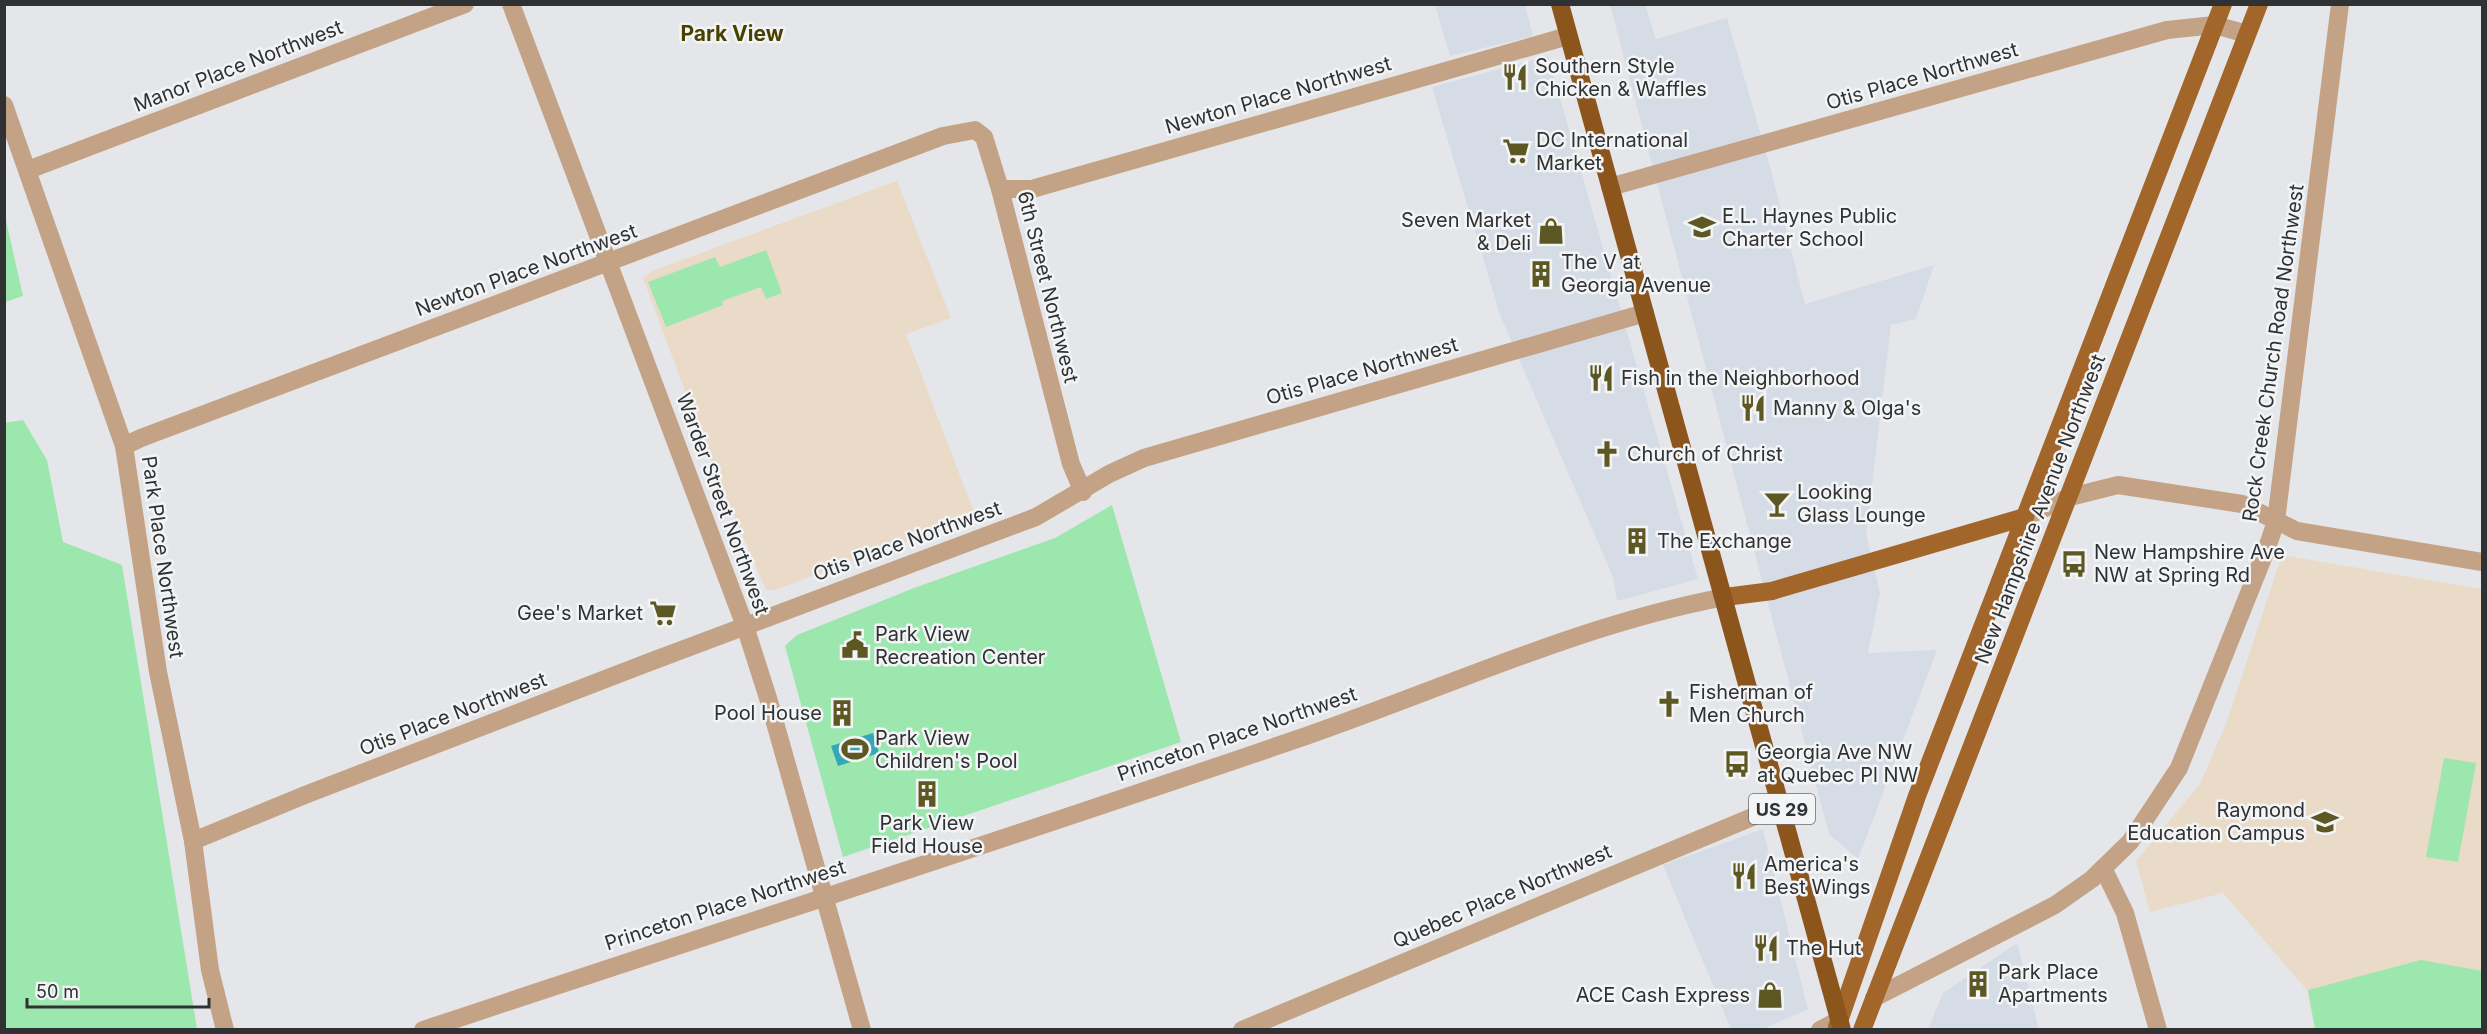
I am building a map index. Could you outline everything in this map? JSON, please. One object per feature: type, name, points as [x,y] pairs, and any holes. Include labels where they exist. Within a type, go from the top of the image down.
[{"type":"highway","name":"US 29","points":[[1560,4],[1725,597],[1839,1026]]},
{"type":"main road","name":"New Hampshire Avenue Northwest","points":[[1839,1026],[1917,796],[2223,4]]},
{"type":"main road","name":"New Hampshire Avenue Northwest","points":[[1862,1029],[2070,497],[2259,4]]},
{"type":"main road","name":"Princeton Place Northwest","points":[[1725,597],[1772,591],[2025,517]]},
{"type":"street","name":"Manor Place Northwest","points":[[28,170],[465,4]]},
{"type":"street","name":"Warder Street Northwest","points":[[511,4],[745,626],[862,1029]]},
{"type":"street","name":"Rock Creek Church Road Northwest","points":[[1874,998],[2055,906],[2103,868],[2130,842],[2175,775],[2267,549],[2276,520],[2340,4]]},
{"type":"street","name":"Otis Place Northwest","points":[[1610,187],[2167,30],[2215,25],[2247,34]]},
{"type":"street","name":"Newton Place Northwest","points":[[1000,189],[1032,189],[1568,36]]},
{"type":"street","name":"Park Place Northwest","points":[[4,105],[124,446],[158,672],[193,842],[210,970],[225,1029]]},
{"type":"street","name":"6th Street Northwest","points":[[943,136],[975,130],[984,137],[1000,189],[1068,453],[1083,492]]},
{"type":"street","name":"Newton Place Northwest","points":[[124,446],[943,136]]},
{"type":"street","name":"Otis Place Northwest","points":[[193,842],[305,795],[1036,517],[1083,492],[1124,466],[1144,458],[1645,313]]},
{"type":"street","name":"Princeton Place Northwest","points":[[2025,517],[2070,497],[2118,485],[2242,504],[2297,531],[2482,561]]},
{"type":"street","name":"Princeton Place Northwest","points":[[423,1029],[1308,736],[1566,641],[1693,603],[1725,597]]},
{"type":"street","name":"Quebec Place Northwest","points":[[1242,1029],[1781,804]]},
{"type":"street","points":[[2103,868],[2125,913],[2158,1029]]},
{"type":"street","points":[[1821,1029],[1839,1026]]},
{"type":"shaded area","points":[[1435,5],[1525,5],[1533,36],[1450,56]]},
{"type":"shaded area","points":[[1610,5],[1645,5],[1656,39],[1727,18],[1769,163],[1805,304],[1934,265],[1916,319],[1891,325],[1866,535],[1880,593],[1868,653],[1937,650],[1858,859],[1829,834]]},
{"type":"shaded area","points":[[1548,56],[1698,579],[1617,601],[1613,577],[1500,315],[1432,87]]},
{"type":"shaded area","points":[[897,181],[951,318],[906,334],[975,515],[775,590],[766,590],[714,469],[643,278],[652,271]]},
{"type":"shaded area","name":"Raymond Education Campus","points":[[2282,555],[2482,589],[2482,1029],[2315,1029],[2307,990],[2223,893],[2150,912],[2136,861],[2200,784],[2227,721]]},
{"type":"shaded area","points":[[1763,829],[1808,1009],[1763,1029],[1731,1029],[1663,865]]},
{"type":"shaded area","points":[[2017,943],[2039,1029],[1928,1029],[1943,993]]},
{"type":"green space","points":[[5,216],[23,296],[4,302]]},
{"type":"green space","points":[[766,250],[782,293],[766,299],[761,287],[722,301],[723,305],[666,327],[648,282],[715,257],[720,267]]},
{"type":"green space","points":[[23,420],[47,460],[63,542],[122,565],[197,1029],[5,1029],[4,423]]},
{"type":"green space","name":"Park View Recreation Center","points":[[1112,505],[1181,742],[843,857],[785,646],[797,635],[914,588],[1055,538]]},
{"type":"green space","points":[[2444,758],[2476,763],[2458,862],[2426,857]]},
{"type":"green space","points":[[2421,960],[2482,971],[2482,1029],[2315,1029],[2308,990]]},
{"type":"water","name":"Park View Children's Pool","points":[[873,733],[879,753],[838,766],[831,746]]},
{"type":"place","name":"Southern Style Chicken & Waffles","points":[[1515,77]]},
{"type":"place","name":"DC International Market","points":[[1516,151]]},
{"type":"place","name":"E.L. Haynes Public Charter School","points":[[1702,227]]},
{"type":"place","name":"Seven Market & Deli","points":[[1551,231]]},
{"type":"place","name":"The V at Georgia Avenue","points":[[1541,274]]},
{"type":"place","name":"Fish in the Neighborhood","points":[[1601,378]]},
{"type":"place","name":"Manny & Olga's","points":[[1753,408]]},
{"type":"place","name":"Church of Christ","points":[[1607,454]]},
{"type":"place","name":"Looking Glass Lounge","points":[[1777,504]]},
{"type":"place","name":"The Exchange","points":[[1637,541]]},
{"type":"place","name":"New Hampshire Ave NW at Spring Rd","points":[[2074,564]]},
{"type":"place","name":"Gee's Market","points":[[663,613]]},
{"type":"place","name":"Park View Recreation Center","points":[[855,645]]},
{"type":"place","name":"Fisherman of Men Church","points":[[1669,704]]},
{"type":"place","name":"Pool House","points":[[842,713]]},
{"type":"place","name":"Park View Children's Pool","points":[[855,749]]},
{"type":"place","name":"Georgia Ave NW at Quebec Pl NW","points":[[1737,764]]},
{"type":"place","name":"Park View Field House","points":[[927,794]]},
{"type":"place","name":"Raymond Education Campus","points":[[2325,822]]},
{"type":"place","name":"America's Best Wings","points":[[1744,876]]},
{"type":"place","name":"The Hut","points":[[1766,948]]},
{"type":"place","name":"Park Place Apartments","points":[[1978,984]]},
{"type":"place","name":"ACE Cash Express","points":[[1770,995]]},
{"type":"district","name":"Park View","points":[[732,33]]}]
